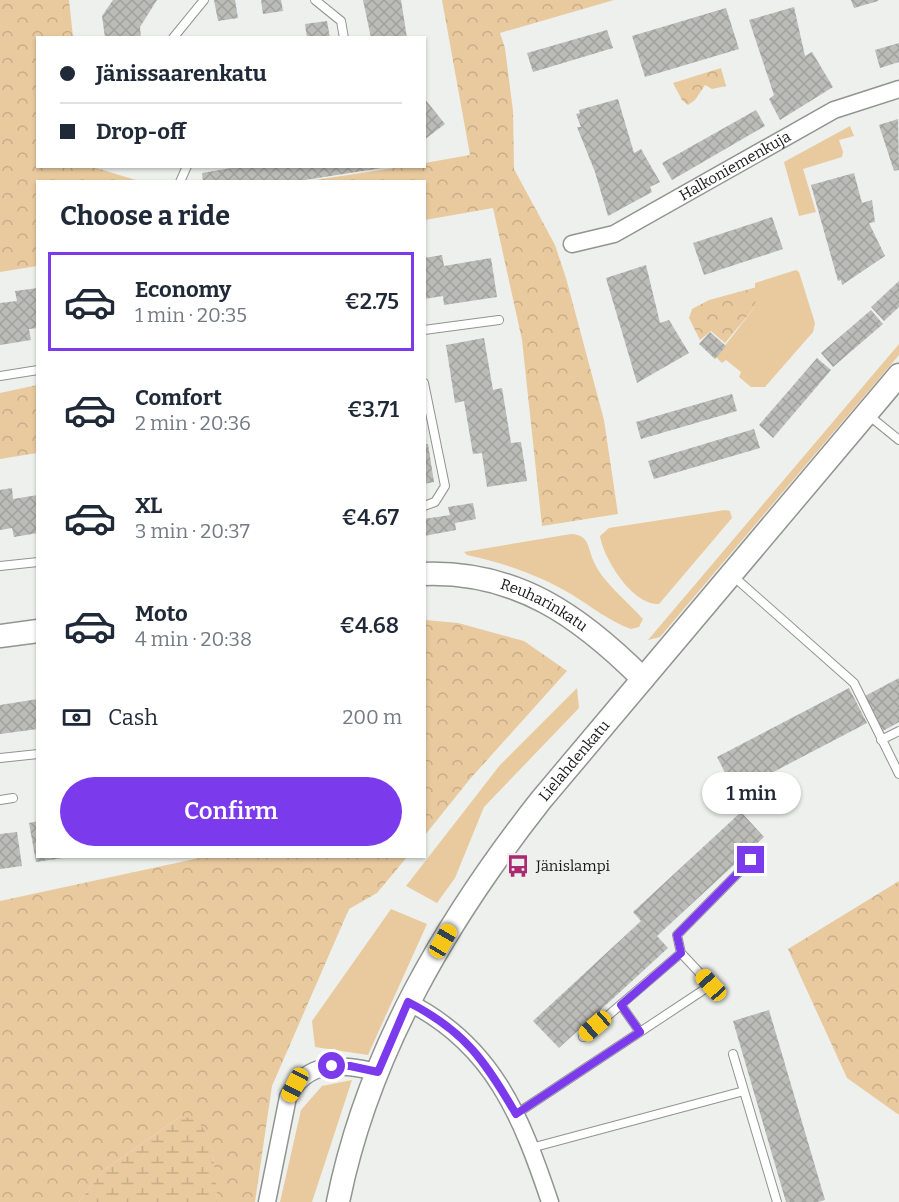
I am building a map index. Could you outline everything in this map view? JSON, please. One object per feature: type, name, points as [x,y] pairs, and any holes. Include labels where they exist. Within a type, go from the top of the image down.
[{"type":"main road","name":"Lielahdenkatu","points":[[338,1202],[354,1142],[378,1072],[408,1002],[454,921],[498,855],[899,375]]},
{"type":"main road","name":"Reuharinkatu","points":[[426,574],[475,576],[518,587],[579,623],[644,679]]},
{"type":"main road","points":[[0,636],[36,631]]},
{"type":"street","name":"Halkoniemenkuja","points":[[572,244],[614,234],[834,110],[899,89]]},
{"type":"street","points":[[408,1002],[437,1017],[465,1040],[486,1065],[516,1114],[550,1202]]},
{"type":"street","points":[[267,1202],[288,1097],[295,1085],[316,1070],[332,1066],[350,1066],[378,1072]]},
{"type":"lane","points":[[174,36],[204,0]]},
{"type":"lane","points":[[315,0],[341,21],[344,36]]},
{"type":"lane","points":[[426,330],[499,320]]},
{"type":"lane","points":[[0,376],[36,370]]},
{"type":"lane","points":[[426,393],[445,486],[435,502],[426,505]]},
{"type":"lane","points":[[867,414],[899,440]]},
{"type":"lane","points":[[0,566],[36,562]]},
{"type":"lane","points":[[731,574],[854,683],[899,774]]},
{"type":"lane","points":[[881,740],[899,731]]},
{"type":"lane","points":[[0,758],[36,754]]},
{"type":"lane","points":[[0,800],[13,798]]},
{"type":"lane","points":[[516,1114],[711,985],[681,953],[677,935],[751,860]]},
{"type":"lane","points":[[583,1037],[681,953]]},
{"type":"lane","points":[[621,1005],[640,1032]]},
{"type":"lane","points":[[733,1054],[777,1202]]},
{"type":"lane","points":[[531,1148],[744,1091]]},
{"type":"green space","points":[[0,0],[69,0],[73,36],[36,36],[36,168],[96,168],[136,180],[36,180],[36,266],[0,272]]},
{"type":"green space","points":[[442,0],[614,0],[500,33],[505,48],[513,111],[514,169],[555,245],[566,278],[604,420],[618,514],[542,526],[522,340],[493,208],[426,220],[426,180],[315,180],[394,168],[426,168],[426,163],[470,155]]},
{"type":"green space","points":[[721,68],[726,86],[712,89],[705,85],[695,100],[688,105],[682,100],[673,83]]},
{"type":"green space","points":[[850,126],[854,136],[839,140],[843,152],[842,157],[803,169],[816,212],[799,216],[784,162]]},
{"type":"green space","points":[[796,270],[799,272],[815,323],[813,332],[765,387],[751,387],[739,377],[741,372],[726,360],[722,363],[716,357],[755,307],[755,283]]},
{"type":"green space","points":[[757,287],[755,307],[725,343],[711,331],[700,340],[689,318],[692,309],[709,300]]},
{"type":"green space","points":[[899,344],[899,355],[660,637],[648,640]]},
{"type":"green space","points":[[36,385],[36,453],[0,459],[0,393]]},
{"type":"green space","points":[[730,511],[732,518],[659,604],[639,597],[621,579],[607,556],[600,536],[609,528]]},
{"type":"green space","points":[[571,534],[585,540],[604,578],[643,619],[639,627],[631,629],[615,622],[559,587],[534,575],[467,555],[464,552]]},
{"type":"green space","points":[[426,620],[458,623],[524,641],[567,671],[470,779],[426,834]]},
{"type":"green space","points":[[577,688],[579,708],[484,807],[455,878],[437,903],[406,886],[500,765]]},
{"type":"green space","points":[[199,858],[406,858],[377,893],[349,909],[272,1086],[255,1202],[217,1202],[213,1156],[181,1116],[103,1171],[79,1202],[0,1202],[0,901]]},
{"type":"green space","points":[[899,881],[899,1115],[847,1078],[788,949]]},
{"type":"green space","points":[[391,909],[427,924],[368,1055],[315,1047],[312,1021]]},
{"type":"green space","points":[[352,1080],[312,1202],[280,1202],[301,1110],[322,1086]]},
{"type":"green space","points":[[181,1116],[195,1120],[207,1135],[213,1158],[217,1202],[79,1202],[103,1171]]},
{"type":"building","points":[[113,0],[157,0],[140,27],[141,36],[105,36],[102,16]]},
{"type":"building","points":[[214,0],[235,0],[238,18],[218,21]]},
{"type":"building","points":[[261,0],[281,0],[283,11],[263,14]]},
{"type":"building","points":[[363,0],[401,0],[407,36],[371,36]]},
{"type":"building","points":[[851,0],[878,0],[878,1],[854,8]]},
{"type":"building","points":[[794,7],[805,56],[812,52],[833,87],[780,120],[769,99],[774,95],[749,20]]},
{"type":"building","points":[[726,8],[739,49],[645,77],[632,36]]},
{"type":"building","points":[[327,21],[330,36],[307,36],[305,24]]},
{"type":"building","points":[[607,30],[613,48],[533,72],[527,53]]},
{"type":"building","points":[[899,43],[899,62],[880,68],[875,50]]},
{"type":"building","points":[[618,99],[634,153],[641,149],[660,182],[650,187],[652,192],[608,216],[595,172],[577,127],[581,127],[576,114],[580,113],[579,110]]},
{"type":"building","points":[[426,100],[445,124],[426,138]]},
{"type":"building","points":[[756,110],[765,126],[672,180],[662,163]]},
{"type":"building","points":[[898,119],[899,170],[894,171],[879,125]]},
{"type":"building","points":[[231,168],[382,168],[305,180],[203,180],[202,173]]},
{"type":"building","points":[[854,173],[862,203],[872,200],[875,222],[869,223],[885,256],[842,285],[841,280],[838,281],[811,185]]},
{"type":"building","points":[[772,217],[783,249],[704,275],[693,243]]},
{"type":"building","points":[[442,255],[444,266],[491,258],[497,297],[444,305],[443,296],[426,299],[426,258]]},
{"type":"building","points":[[646,265],[660,323],[669,320],[689,353],[637,383],[606,278]]},
{"type":"building","points":[[899,281],[899,307],[884,321],[871,307]]},
{"type":"building","points":[[36,288],[36,328],[29,329],[31,340],[0,345],[0,303],[17,301],[15,291]]},
{"type":"building","points":[[871,310],[883,324],[833,367],[821,353]]},
{"type":"building","points":[[710,332],[726,346],[715,359],[699,344]]},
{"type":"building","points":[[484,338],[493,390],[502,388],[511,443],[521,442],[527,481],[487,487],[482,453],[473,454],[464,401],[455,403],[446,345]]},
{"type":"building","points":[[817,358],[831,370],[773,438],[759,425]]},
{"type":"building","points":[[732,394],[737,411],[641,439],[636,422]]},
{"type":"building","points":[[754,429],[760,448],[654,479],[648,461]]},
{"type":"building","points":[[426,444],[428,444],[434,482],[426,484]]},
{"type":"building","points":[[12,488],[13,499],[36,495],[36,533],[14,537],[12,528],[0,530],[0,490]]},
{"type":"building","points":[[473,503],[476,519],[455,523],[456,530],[426,536],[426,519],[450,515],[448,507]]},
{"type":"building","points":[[899,678],[899,722],[883,731],[865,696]]},
{"type":"building","points":[[849,688],[867,723],[735,792],[717,757]]},
{"type":"building","points":[[36,699],[36,729],[0,734],[0,705]]},
{"type":"building","points":[[741,812],[764,837],[657,936],[668,948],[559,1048],[533,1021],[641,921],[633,912]]},
{"type":"building","points":[[36,821],[36,858],[63,858],[36,862],[29,823]]},
{"type":"building","points":[[17,832],[22,866],[0,869],[0,834]]},
{"type":"building","points":[[769,1010],[825,1200],[818,1202],[786,1202],[733,1021]]},
{"type":"place","name":"Jänislampi","points":[[518,866]]},
{"type":"route","points":[[332,1066],[350,1066],[378,1072],[408,1002],[437,1017],[465,1040],[486,1065],[516,1114],[640,1032],[621,1005],[681,953],[677,935],[751,860]]}]
